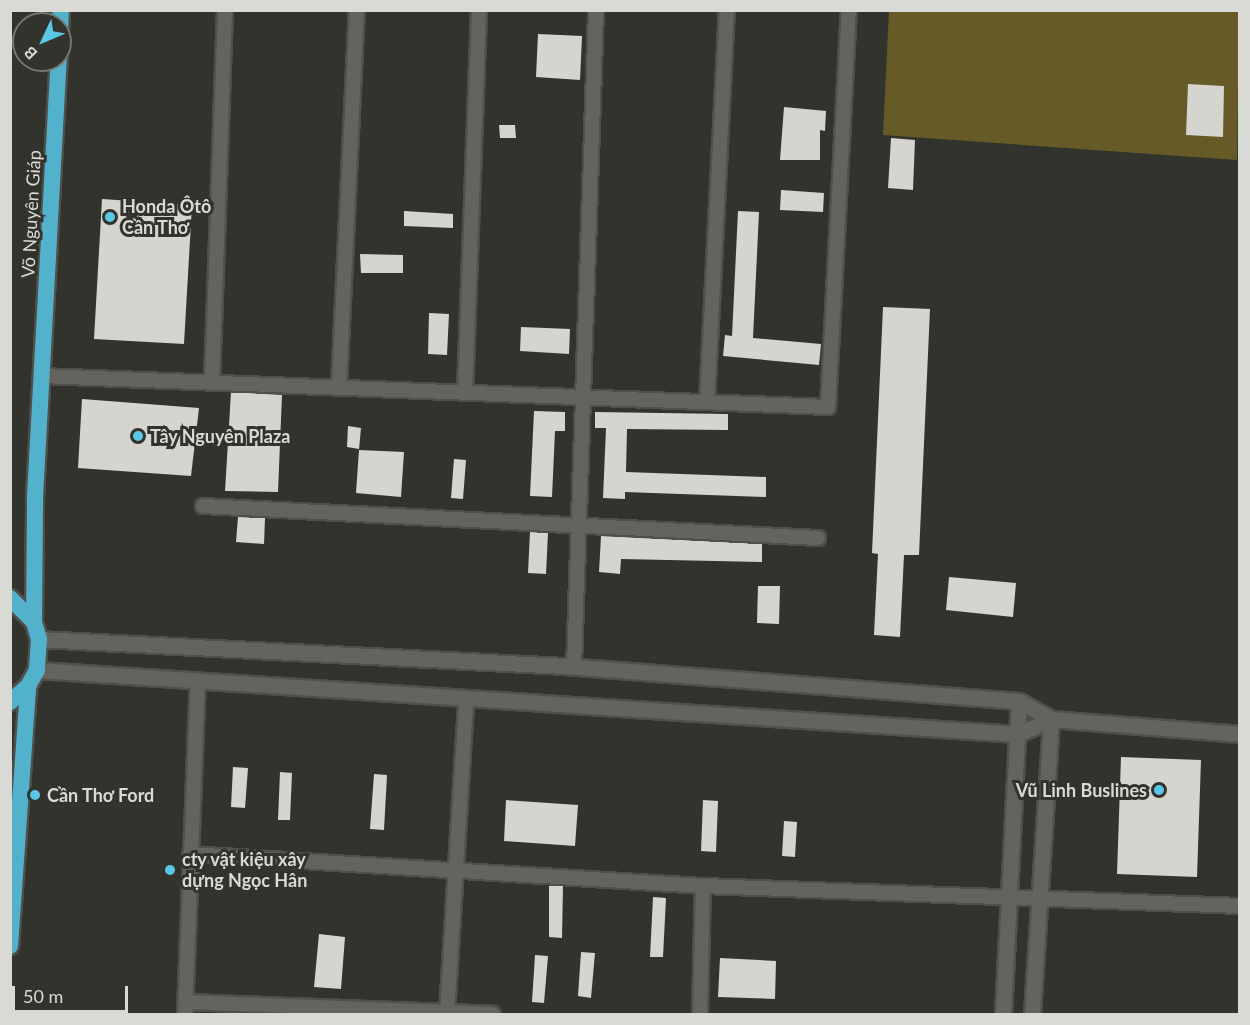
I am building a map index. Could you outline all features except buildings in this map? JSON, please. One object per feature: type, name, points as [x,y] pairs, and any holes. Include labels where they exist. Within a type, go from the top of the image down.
[{"type":"highway","name":"Võ Nguyên Giáp","points":[[34,622],[42,376],[58,72]]},
{"type":"highway","points":[[10,598],[34,622],[39,639],[37,670],[28,686],[10,702]]},
{"type":"highway","points":[[10,946],[28,686]]},
{"type":"street","points":[[212,382],[225,10]]},
{"type":"street","points":[[339,387],[357,10]]},
{"type":"street","points":[[465,392],[479,10]]},
{"type":"street","points":[[574,667],[580,397],[596,10]]},
{"type":"street","points":[[707,402],[727,10]]},
{"type":"street","points":[[42,376],[828,407],[849,10]]},
{"type":"street","points":[[203,506],[818,538]]},
{"type":"street","points":[[39,639],[574,667],[1019,701],[1051,719],[1239,734]]},
{"type":"street","points":[[37,670],[198,683],[1017,734],[1051,719]]},
{"type":"street","points":[[198,683],[186,1008],[493,1014]]},
{"type":"street","points":[[447,1014],[466,700]]},
{"type":"street","points":[[1003,1014],[1019,701]]},
{"type":"street","points":[[1032,1014],[1051,719]]},
{"type":"street","points":[[190,854],[703,886],[1008,900],[1239,906]]},
{"type":"street","points":[[700,1014],[703,886]]},
{"type":"shaded area","points":[[889,11],[1239,11],[1237,160],[883,135]]},
{"type":"place","name":"Honda Ôtô Cần Thơ","points":[[110,217]]},
{"type":"place","name":"Tây Nguyên Plaza","points":[[138,436]]},
{"type":"place","name":"Vũ Linh Buslines","points":[[1159,790]]},
{"type":"place","name":"Cần Thơ Ford","points":[[35,795]]},
{"type":"place","name":"cty vật kiệu xây dựng Ngọc Hân","points":[[170,870]]}]
